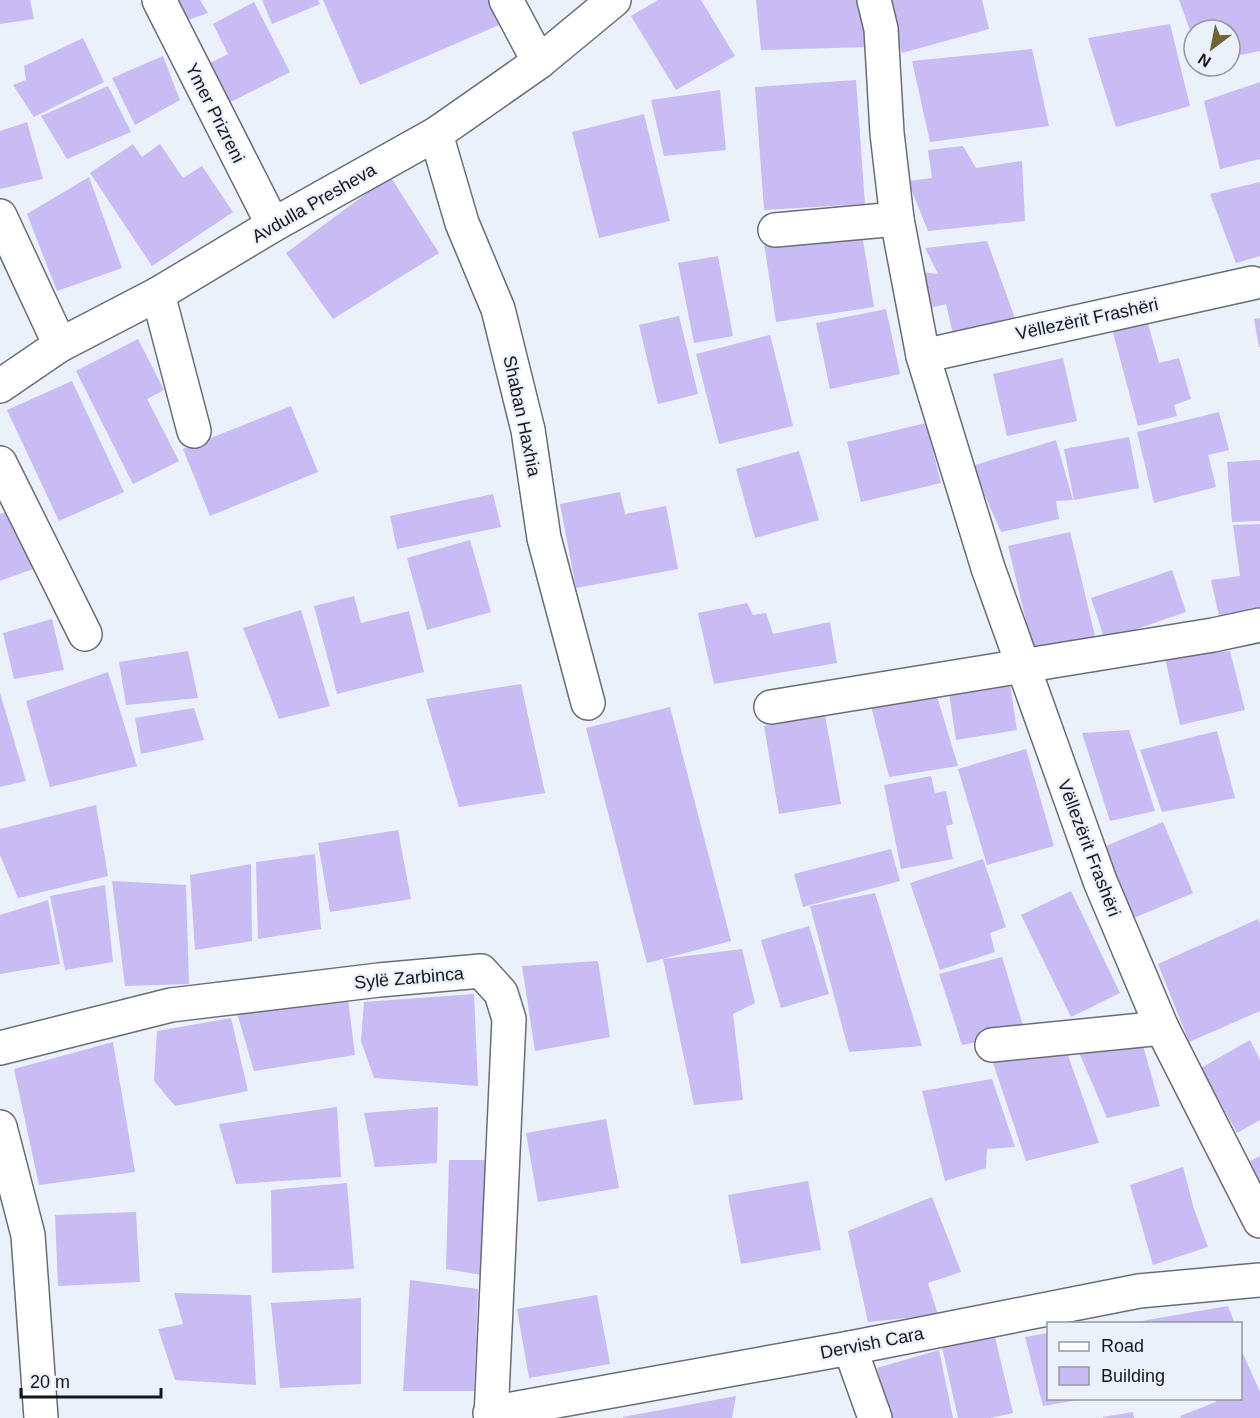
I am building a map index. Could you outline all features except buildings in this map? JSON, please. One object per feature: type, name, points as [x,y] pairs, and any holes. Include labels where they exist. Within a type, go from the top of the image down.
[{"type":"street","name":"Ymer Prizreni","points":[[159,0],[273,225]]},
{"type":"street","points":[[506,0],[538,62]]},
{"type":"street","name":"Avdulla Presheva","points":[[0,386],[60,345],[158,294],[273,225],[436,134],[538,62],[614,0]]},
{"type":"street","name":"Vëllezërit Frashëri","points":[[874,0],[881,29],[887,132],[897,219],[923,356],[987,568],[1100,881],[1162,1028],[1260,1221]]},
{"type":"street","name":"Shaban Haxhia","points":[[436,134],[462,223],[498,309],[528,430],[544,538],[588,704]]},
{"type":"street","points":[[0,216],[60,345]]},
{"type":"street","points":[[775,230],[897,219]]},
{"type":"street","name":"Vëllezërit Frashëri","points":[[923,356],[1252,283]]},
{"type":"street","points":[[158,294],[194,431]]},
{"type":"street","points":[[0,463],[85,634]]},
{"type":"street","points":[[771,707],[1260,625]]},
{"type":"street","name":"Sylë Zarbinca","points":[[0,1048],[171,1005],[379,980],[481,971],[501,993],[509,1019],[491,1416]]},
{"type":"street","points":[[992,1045],[1162,1028]]},
{"type":"street","points":[[0,1127],[28,1235],[40,1418]]},
{"type":"street","name":"Dervish Cara","points":[[491,1416],[1139,1291],[1260,1280]]},
{"type":"street","points":[[850,1348],[875,1418]]}]
